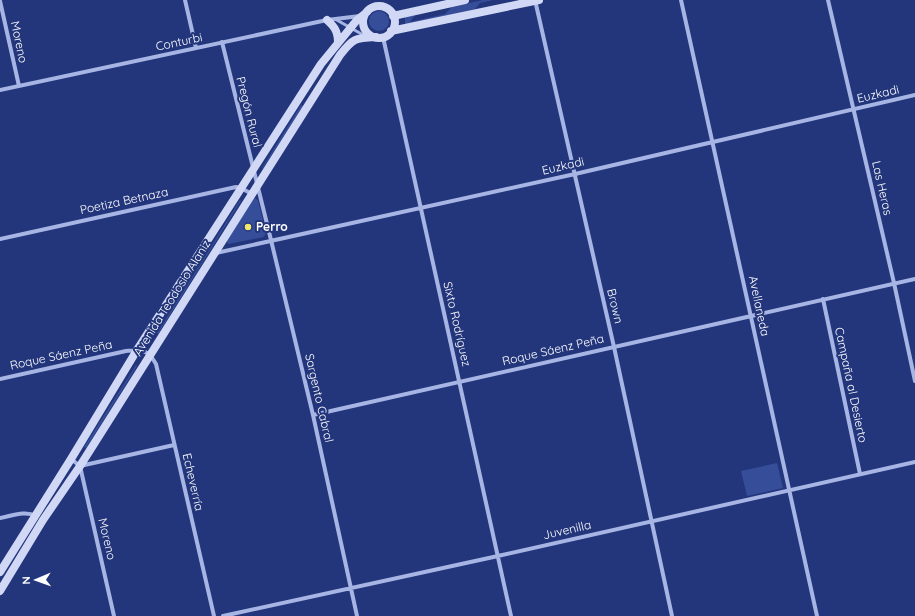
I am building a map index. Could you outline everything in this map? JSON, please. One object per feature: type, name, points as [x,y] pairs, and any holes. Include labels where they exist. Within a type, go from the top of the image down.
[{"type":"main road","points":[[388,0],[394,24],[391,31]]},
{"type":"main road","points":[[465,0],[392,13],[384,7],[376,6],[368,9],[363,20],[365,29],[368,33],[376,37],[391,31],[536,0]]},
{"type":"main road","name":"Avenida Teodosio Alaniz","points":[[0,572],[137,350],[321,64],[350,27],[368,9]]},
{"type":"main road","points":[[331,19],[338,33],[337,60]]},
{"type":"main road","name":"Avenida Teodosio Alaniz","points":[[0,591],[337,60],[350,42],[354,40],[376,37]]},
{"type":"main road","points":[[303,93],[312,99]]},
{"type":"street","points":[[185,0],[196,48]]},
{"type":"street","name":"Brown","points":[[536,0],[614,347],[672,616]]},
{"type":"street","name":"Avellaneda","points":[[680,0],[713,142],[817,616]]},
{"type":"street","name":"Las Heras","points":[[828,0],[894,283],[915,381]]},
{"type":"street","name":"Moreno","points":[[0,1],[18,86]]},
{"type":"street","name":"Conturbi","points":[[0,90],[331,19],[368,9]]},
{"type":"street","name":"Sixto Rodríguez","points":[[376,37],[421,208],[511,616]]},
{"type":"street","name":"Pregón Rural","points":[[222,42],[257,186]]},
{"type":"street","name":"Euzkadi","points":[[214,254],[575,174],[915,95]]},
{"type":"street","name":"Sargento Cabral","points":[[257,186],[272,240],[358,616]]},
{"type":"street","name":"Poetiza Betnaza","points":[[0,239],[236,187],[241,188]]},
{"type":"street","points":[[241,188],[252,194]]},
{"type":"street","name":"Roque Sáenz Peña","points":[[313,415],[915,279]]},
{"type":"street","name":"Campaña al Desierto","points":[[823,299],[860,474]]},
{"type":"street","name":"Roque Sáenz Peña","points":[[0,379],[126,351],[137,350],[150,354]]},
{"type":"street","name":"Echeverría","points":[[150,354],[156,364],[214,616]]},
{"type":"street","points":[[71,459],[80,466],[174,445]]},
{"type":"street","name":"Juvenilla","points":[[224,616],[351,589],[915,462]]},
{"type":"street","name":"Moreno","points":[[80,466],[114,616]]},
{"type":"street","points":[[0,518],[30,513],[44,520]]},
{"type":"lane","points":[[331,19],[376,37]]},
{"type":"shaded area","points":[[483,0],[493,0],[480,3],[475,9],[405,25],[405,17],[415,15],[410,22],[445,14],[452,7]]},
{"type":"shaded area","points":[[379,11],[386,14],[389,21],[386,28],[379,31],[372,28],[369,21],[372,14]]},
{"type":"shaded area","points":[[301,105],[303,106],[262,168]]},
{"type":"shaded area","points":[[253,197],[258,200],[266,233],[264,237],[228,244],[226,239]]},
{"type":"shaded area","points":[[240,200],[241,201],[158,334],[157,333]]},
{"type":"shaded area","points":[[136,365],[137,366],[86,448],[84,447]]},
{"type":"shaded area","points":[[777,463],[783,488],[747,496],[741,471]]},
{"type":"place","name":"Perro","points":[[248,227]]}]
